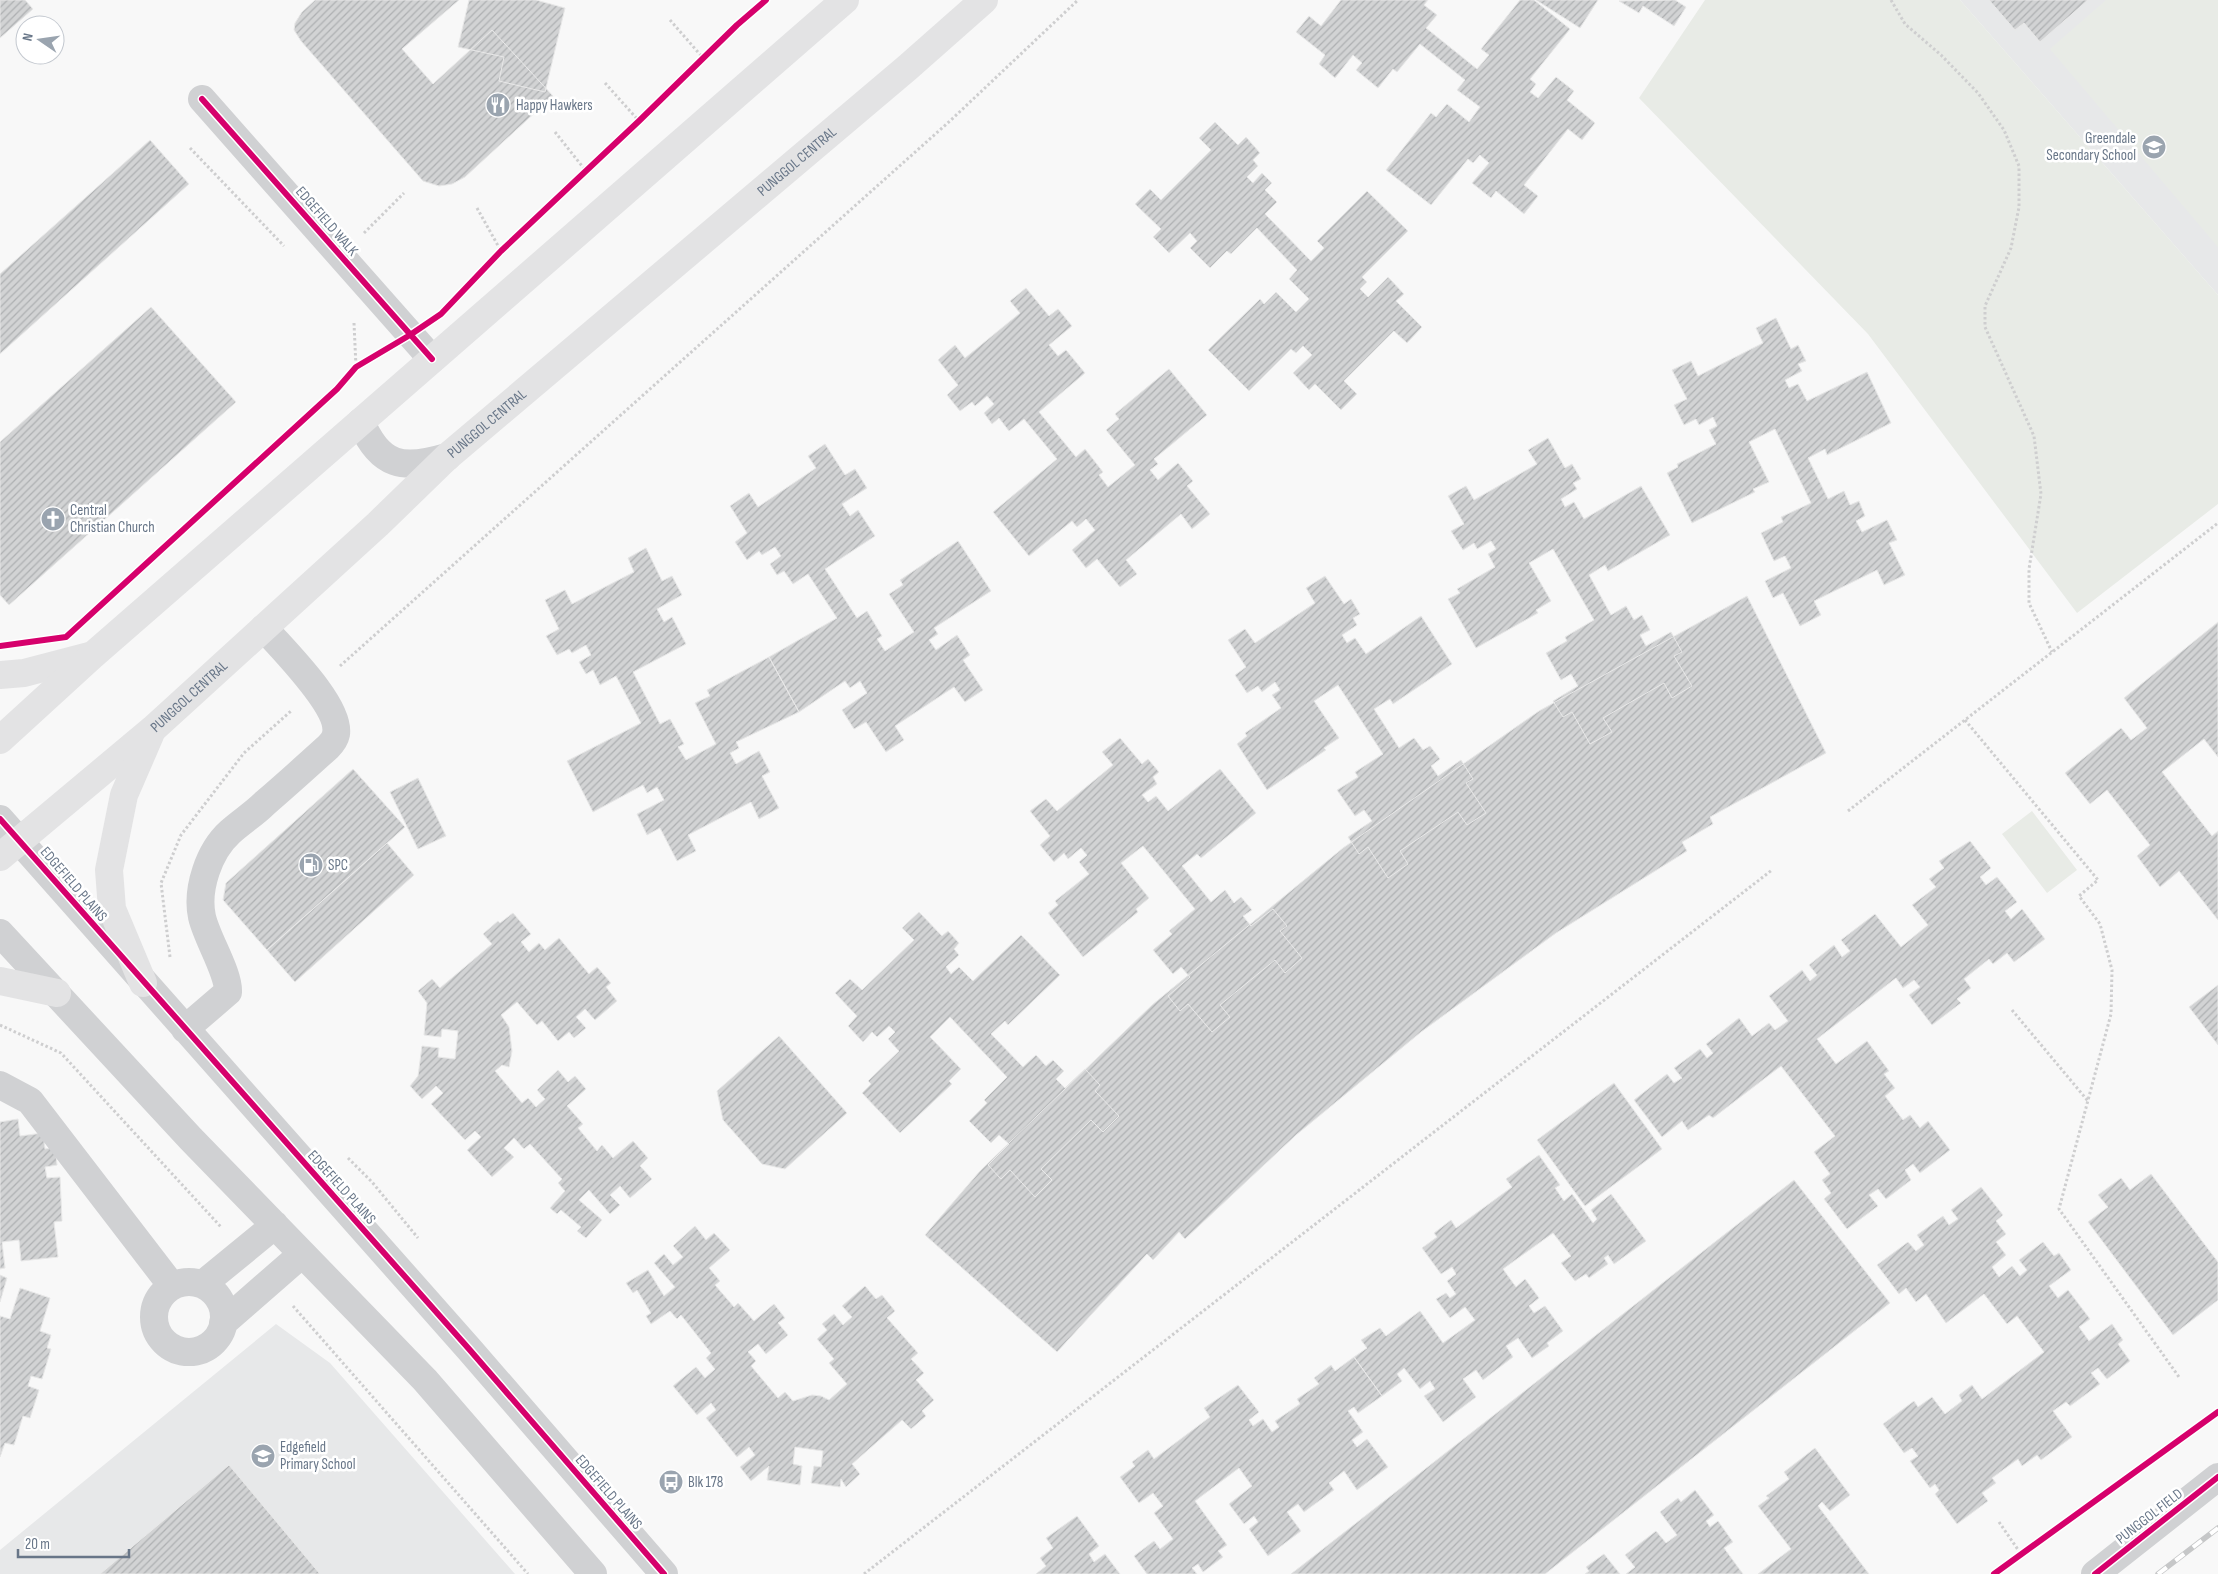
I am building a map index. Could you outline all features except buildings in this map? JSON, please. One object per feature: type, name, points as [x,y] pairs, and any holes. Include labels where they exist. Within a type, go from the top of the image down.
[{"type":"main road","points":[[0,740],[93,655],[845,0]]},
{"type":"main road","name":"PUNGGOL CENTRAL","points":[[10,848],[153,729],[378,524],[447,457],[907,68],[984,0]]},
{"type":"main road","points":[[0,675],[24,674],[93,655]]},
{"type":"main road","points":[[143,983],[112,910],[110,870],[124,795],[153,729]]},
{"type":"main road","points":[[0,981],[57,993]]},
{"type":"street","name":"EDGEFIELD WALK","points":[[202,99],[432,360]]},
{"type":"street","points":[[361,422],[377,452],[394,460],[412,465],[447,457]]},
{"type":"street","points":[[185,1030],[228,992],[228,984],[209,939],[202,916],[201,900],[204,879],[214,852],[228,834],[328,748],[336,736],[336,724],[317,688],[264,628]]},
{"type":"street","name":"EDGEFIELD PLAINS","points":[[0,819],[10,848],[143,983],[469,1349],[664,1574]]},
{"type":"street","points":[[0,933],[191,1139],[425,1380],[593,1574]]},
{"type":"street","points":[[0,1085],[30,1101],[172,1286]]},
{"type":"street","points":[[203,1284],[275,1225]]},
{"type":"street","points":[[224,1323],[223,1307],[215,1293],[203,1284],[187,1281],[172,1286],[160,1296],[154,1310],[155,1326],[162,1340],[175,1349],[190,1352],[206,1348],[217,1337],[224,1323],[302,1254]]},
{"type":"street","name":"PUNGGOL FIELD","points":[[2095,1574],[2218,1477]]},
{"type":"path","points":[[244,753],[951,120],[1078,0]]},
{"type":"path","points":[[1891,0],[1905,24],[1941,55],[1978,93],[2004,130],[2019,166],[2019,207],[2010,248],[1985,306],[1985,327],[2034,436],[2040,494],[2029,569],[2029,603],[2052,652]]},
{"type":"path","points":[[670,20],[704,59]]},
{"type":"path","points":[[697,66],[711,52]]},
{"type":"path","points":[[606,83],[640,121]]},
{"type":"path","points":[[633,128],[647,114]]},
{"type":"path","points":[[555,132],[586,171]]},
{"type":"path","points":[[190,148],[290,251]]},
{"type":"path","points":[[579,178],[593,165]]},
{"type":"path","points":[[359,238],[404,192]]},
{"type":"path","points":[[477,208],[501,250]]},
{"type":"path","points":[[495,258],[508,244]]},
{"type":"path","points":[[348,316],[355,323],[356,367]]},
{"type":"path","points":[[350,374],[364,362]]},
{"type":"path","points":[[1848,811],[2218,523]]},
{"type":"path","points":[[1965,720],[2098,880],[2079,896],[2100,924],[2112,970],[2111,1014],[2059,1209],[2179,1377]]},
{"type":"path","points":[[864,1574],[1772,870]]},
{"type":"path","points":[[2012,1010],[2088,1101]]},
{"type":"path","points":[[1999,1522],[2022,1554]]},
{"type":"path","points":[[2015,1559],[2029,1548]]},
{"type":"shaded area","points":[[1705,0],[1960,0],[2218,295],[2218,504],[2077,613],[1868,334],[1639,98]]},
{"type":"shaded area","name":"Greendale Secondary School","points":[[1960,0],[2218,0],[2218,295]]},
{"type":"shaded area","name":"Greendale Secondary School","points":[[2106,0],[2218,0],[2218,247],[2050,49]]},
{"type":"shaded area","points":[[2032,811],[2077,870],[2047,893],[2002,834]]},
{"type":"shaded area","name":"Edgefield Primary School","points":[[276,1324],[330,1363],[515,1574],[0,1574],[0,1550]]},
{"type":"railway","points":[[2158,1574],[2218,1528]]},
{"type":"cycle path","points":[[0,646],[66,637],[337,389],[356,367],[441,314],[501,251],[639,121],[737,25],[766,0]]},
{"type":"cycle path","points":[[202,99],[432,359]]},
{"type":"cycle path","points":[[0,819],[469,1349],[664,1574]]},
{"type":"cycle path","points":[[1994,1574],[2218,1412]]},
{"type":"cycle path","points":[[2095,1574],[2218,1477]]},
{"type":"place","name":"Happy Hawkers","points":[[498,105]]},
{"type":"place","name":"Greendale Secondary School","points":[[2154,147]]},
{"type":"place","name":"Central Christian Church","points":[[53,519]]},
{"type":"place","name":"SPC","points":[[311,865]]},
{"type":"place","name":"Edgefield Primary School","points":[[263,1456]]},
{"type":"place","name":"Blk 178","points":[[671,1482]]}]
